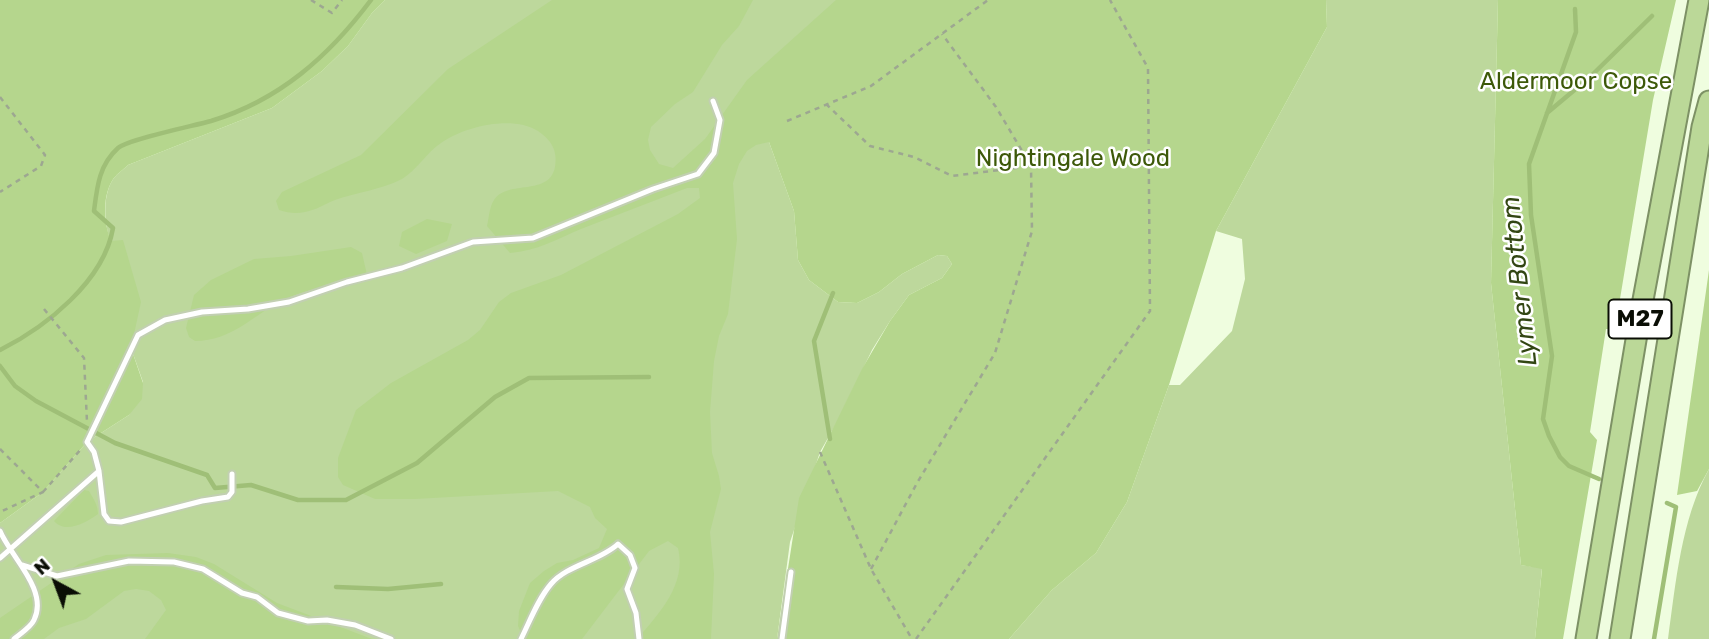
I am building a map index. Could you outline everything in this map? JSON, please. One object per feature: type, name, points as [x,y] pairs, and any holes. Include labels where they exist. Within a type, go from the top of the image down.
[{"type":"highway","name":"M27","points":[[1586,639],[1640,316],[1699,0]]},
{"type":"highway","name":"M27","points":[[1620,639],[1702,127],[1709,101]]},
{"type":"lane","points":[[232,474],[232,487],[228,497],[121,522],[109,521],[104,514],[99,471],[88,440],[138,334],[165,320],[202,312],[289,303],[347,282],[402,268],[473,242],[533,238],[653,189],[698,174],[714,153],[720,120],[713,101]]},
{"type":"lane","points":[[0,558],[99,471]]},
{"type":"lane","points":[[0,530],[34,587],[37,602],[34,620],[14,639]]},
{"type":"lane","points":[[521,639],[552,583],[591,559],[607,554],[618,544],[630,555],[635,568],[627,589],[636,613],[639,639]]},
{"type":"lane","points":[[22,565],[57,576],[128,561],[174,562],[203,569],[242,593],[257,597],[278,613],[308,621],[327,620],[355,625],[391,639]]},
{"type":"lane","points":[[782,639],[791,572]]},
{"type":"path","points":[[311,0],[332,13],[342,0]]},
{"type":"path","points":[[786,121],[871,86],[988,0]]},
{"type":"path","points":[[820,452],[871,569],[914,639],[1150,311],[1148,68],[1110,0]]},
{"type":"path","points":[[871,569],[918,483],[995,354],[1032,231],[1031,166],[996,107],[942,34]]},
{"type":"path","points":[[0,97],[45,155],[41,166],[0,192]]},
{"type":"path","points":[[826,104],[870,146],[914,157],[952,176],[1031,166]]},
{"type":"path","points":[[0,512],[43,492],[88,440],[84,358],[44,309]]},
{"type":"path","points":[[0,449],[43,492]]},
{"type":"green space","points":[[0,0],[385,0],[348,46],[322,71],[272,108],[128,165],[113,179],[105,203],[107,227],[111,241],[123,240],[141,302],[131,348],[143,383],[142,399],[129,415],[87,442],[43,492],[0,523]]},
{"type":"green space","points":[[385,0],[859,0],[769,142],[794,211],[798,260],[809,280],[838,302],[857,303],[938,255],[947,256],[952,264],[942,278],[909,295],[890,321],[872,350],[820,452],[790,542],[777,639],[0,639],[0,523],[43,492],[87,442],[129,415],[143,382],[131,348],[107,227],[105,211],[112,181],[128,165],[272,108],[322,71],[348,46]]},
{"type":"green space","name":"Nightingale Wood","points":[[552,0],[753,0],[739,26],[722,45],[693,92],[675,104],[651,127],[648,140],[650,150],[659,164],[673,168],[705,139],[747,80],[836,0],[1326,0],[1327,27],[1216,231],[1169,385],[1127,502],[1096,553],[1052,590],[1009,639],[777,639],[799,498],[862,369],[890,321],[909,295],[942,278],[952,264],[947,256],[938,255],[857,303],[838,302],[809,280],[798,260],[794,211],[769,142],[756,145],[747,151],[739,164],[733,183],[737,239],[728,314],[719,336],[714,361],[710,412],[712,453],[721,489],[710,532],[714,574],[711,639],[637,639],[662,609],[675,586],[680,561],[678,548],[668,541],[649,551],[582,639],[524,639],[518,626],[519,611],[530,583],[557,563],[573,560],[599,548],[607,529],[595,518],[590,507],[558,491],[375,499],[343,485],[338,477],[338,458],[356,410],[391,383],[468,340],[480,330],[499,302],[511,293],[561,275],[678,214],[700,198],[699,188],[687,188],[547,244],[510,253],[487,226],[492,203],[500,194],[509,190],[545,182],[555,167],[555,155],[550,142],[538,131],[528,126],[503,123],[476,128],[451,137],[394,183],[335,200],[309,211],[295,213],[279,210],[276,201],[282,192],[361,155],[448,69]]},
{"type":"green space","points":[[1326,0],[1498,0],[1491,283],[1521,565],[1542,568],[1535,639],[1009,639],[1052,590],[1096,553],[1127,502],[1169,385],[1180,385],[1232,331],[1245,279],[1242,239],[1216,231],[1327,27]]},
{"type":"green space","name":"Aldermoor Copse","points":[[1498,0],[1676,0],[1653,100],[1615,329],[1606,329],[1590,432],[1597,440],[1563,639],[1535,639],[1542,569],[1521,565],[1491,283]]},
{"type":"green space","points":[[427,219],[452,224],[447,241],[416,254],[399,246],[402,232]]},
{"type":"green space","points":[[351,247],[362,253],[367,275],[292,296],[220,337],[195,341],[189,337],[186,328],[194,295],[211,280],[254,259]]},
{"type":"green space","points":[[1709,270],[1709,469],[1697,491],[1677,495]]},
{"type":"green space","points":[[1709,469],[1709,639],[1668,639],[1686,530]]},
{"type":"green space","points":[[84,490],[89,491],[92,496],[98,514],[82,524],[70,527],[64,527],[54,521]]},
{"type":"green space","points":[[168,553],[196,557],[214,564],[277,603],[372,639],[145,639],[166,610],[161,600],[149,591],[136,589],[124,591],[86,619],[59,628],[44,639],[0,639],[0,618],[79,564],[106,555]]},
{"type":"waterway","points":[[0,350],[54,315],[85,284],[98,266],[113,228],[94,211],[96,193],[103,169],[118,148],[148,137],[211,121],[259,101],[301,74],[320,57],[371,0]]},
{"type":"waterway","name":"Lymer Bottom","points":[[1575,9],[1576,32],[1529,164],[1531,215],[1552,356],[1543,419],[1560,457],[1569,466],[1599,479]]},
{"type":"waterway","points":[[1547,113],[1590,77],[1652,16]]},
{"type":"waterway","points":[[830,439],[814,341],[833,293]]},
{"type":"waterway","points":[[0,366],[15,386],[36,401],[115,443],[207,475],[215,488],[251,485],[298,500],[346,500],[417,463],[495,397],[529,378],[649,377]]},
{"type":"waterway","name":"Lymer Bottom","points":[[1654,639],[1676,507],[1667,503]]},
{"type":"waterway","points":[[336,587],[388,589],[441,584]]}]
